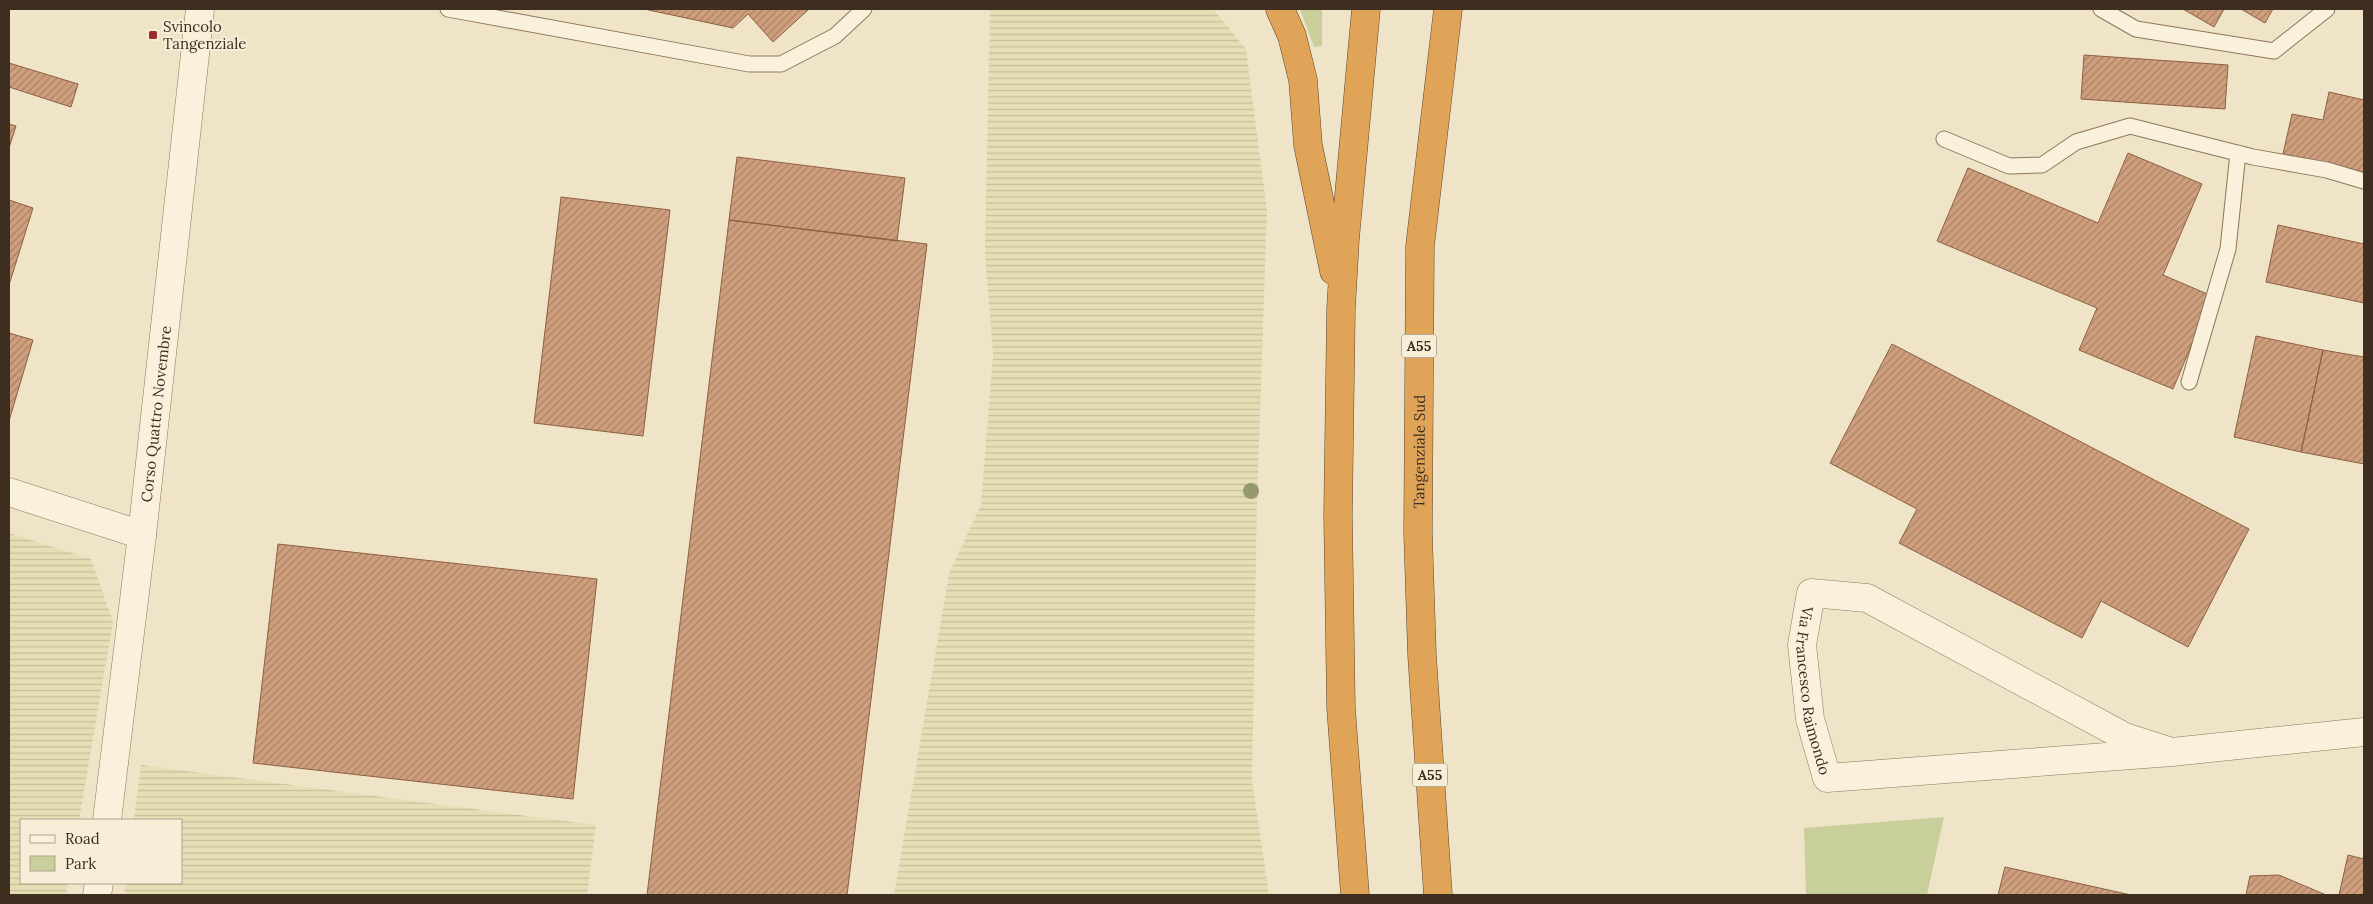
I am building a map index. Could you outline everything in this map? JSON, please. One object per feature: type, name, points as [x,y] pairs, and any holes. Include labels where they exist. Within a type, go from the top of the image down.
[{"type":"highway","points":[[1280,9],[1292,36],[1303,80],[1308,145],[1341,309]]},
{"type":"highway","points":[[1355,895],[1341,708],[1338,515],[1341,309],[1345,239],[1366,9]]},
{"type":"highway","name":"Tangenziale Sud","points":[[1438,895],[1422,655],[1418,543],[1420,246],[1448,9]]},
{"type":"highway","points":[[1444,38],[1453,9]]},
{"type":"street","name":"Corso Quattro Novembre","points":[[107,819],[142,534],[200,9]]},
{"type":"street","points":[[9,492],[142,534]]},
{"type":"street","name":"Via Francesco Raimondo","points":[[2172,752],[2124,737],[1867,598],[1812,593],[1802,644],[1810,719],[1827,778],[2172,752],[2364,732]]},
{"type":"lane","points":[[448,9],[749,64],[781,64],[835,36],[864,9]]},
{"type":"lane","points":[[2101,9],[2136,30],[2274,51],[2328,9]]},
{"type":"lane","points":[[1944,140],[2009,166],[2042,165],[2076,142],[2130,126],[2238,153],[2327,170],[2364,181]]},
{"type":"lane","points":[[2190,382],[2228,249],[2238,153]]},
{"type":"shaded area","points":[[990,9],[1213,9],[1246,49],[1267,211],[1257,503],[1252,781],[1269,895],[894,895],[949,574],[981,505],[993,355],[985,252]]},
{"type":"shaded area","points":[[9,533],[91,559],[113,622],[79,819],[20,819],[20,884],[68,884],[66,895],[9,895]]},
{"type":"shaded area","points":[[141,765],[596,825],[587,895],[124,895],[126,884],[182,884],[182,819],[134,819]]},
{"type":"green space","points":[[1300,9],[1322,9],[1322,46],[1314,47]]},
{"type":"green space","points":[[1944,817],[1927,895],[1806,895],[1804,828]]},
{"type":"building","points":[[644,9],[809,9],[773,42],[748,14],[733,28]]},
{"type":"building","points":[[2183,9],[2224,9],[2214,27]]},
{"type":"building","points":[[2241,9],[2273,9],[2265,23]]},
{"type":"building","points":[[2084,55],[2228,65],[2225,109],[2081,99]]},
{"type":"building","points":[[9,63],[78,84],[71,107],[9,87]]},
{"type":"building","points":[[2329,92],[2364,100],[2364,172],[2283,154],[2292,114],[2323,120]]},
{"type":"building","points":[[9,124],[16,126],[9,148]]},
{"type":"building","points":[[2128,153],[2202,184],[2163,275],[2212,296],[2173,389],[2079,350],[2097,308],[1937,241],[1968,168],[2098,223]]},
{"type":"building","points":[[737,157],[905,178],[897,241],[729,220]]},
{"type":"building","points":[[561,197],[670,210],[643,436],[534,423]]},
{"type":"building","points":[[9,200],[33,208],[9,285]]},
{"type":"building","points":[[729,220],[927,244],[847,895],[647,895]]},
{"type":"building","points":[[2278,225],[2364,244],[2364,303],[2266,282]]},
{"type":"building","points":[[9,333],[33,340],[9,421]]},
{"type":"building","points":[[2256,336],[2323,350],[2301,452],[2234,437]]},
{"type":"building","points":[[1892,344],[2249,529],[2188,647],[2101,601],[2082,638],[1899,543],[1917,509],[1830,463]]},
{"type":"building","points":[[2323,350],[2364,357],[2364,464],[2301,452]]},
{"type":"building","points":[[278,544],[597,579],[573,799],[253,763]]},
{"type":"building","points":[[2348,855],[2364,859],[2364,895],[2339,895]]},
{"type":"building","points":[[2005,867],[2131,895],[1998,895]]},
{"type":"building","points":[[2279,875],[2326,895],[2246,895],[2250,876]]},
{"type":"place","name":"Svincolo Tangenziale","points":[[153,35]]}]
